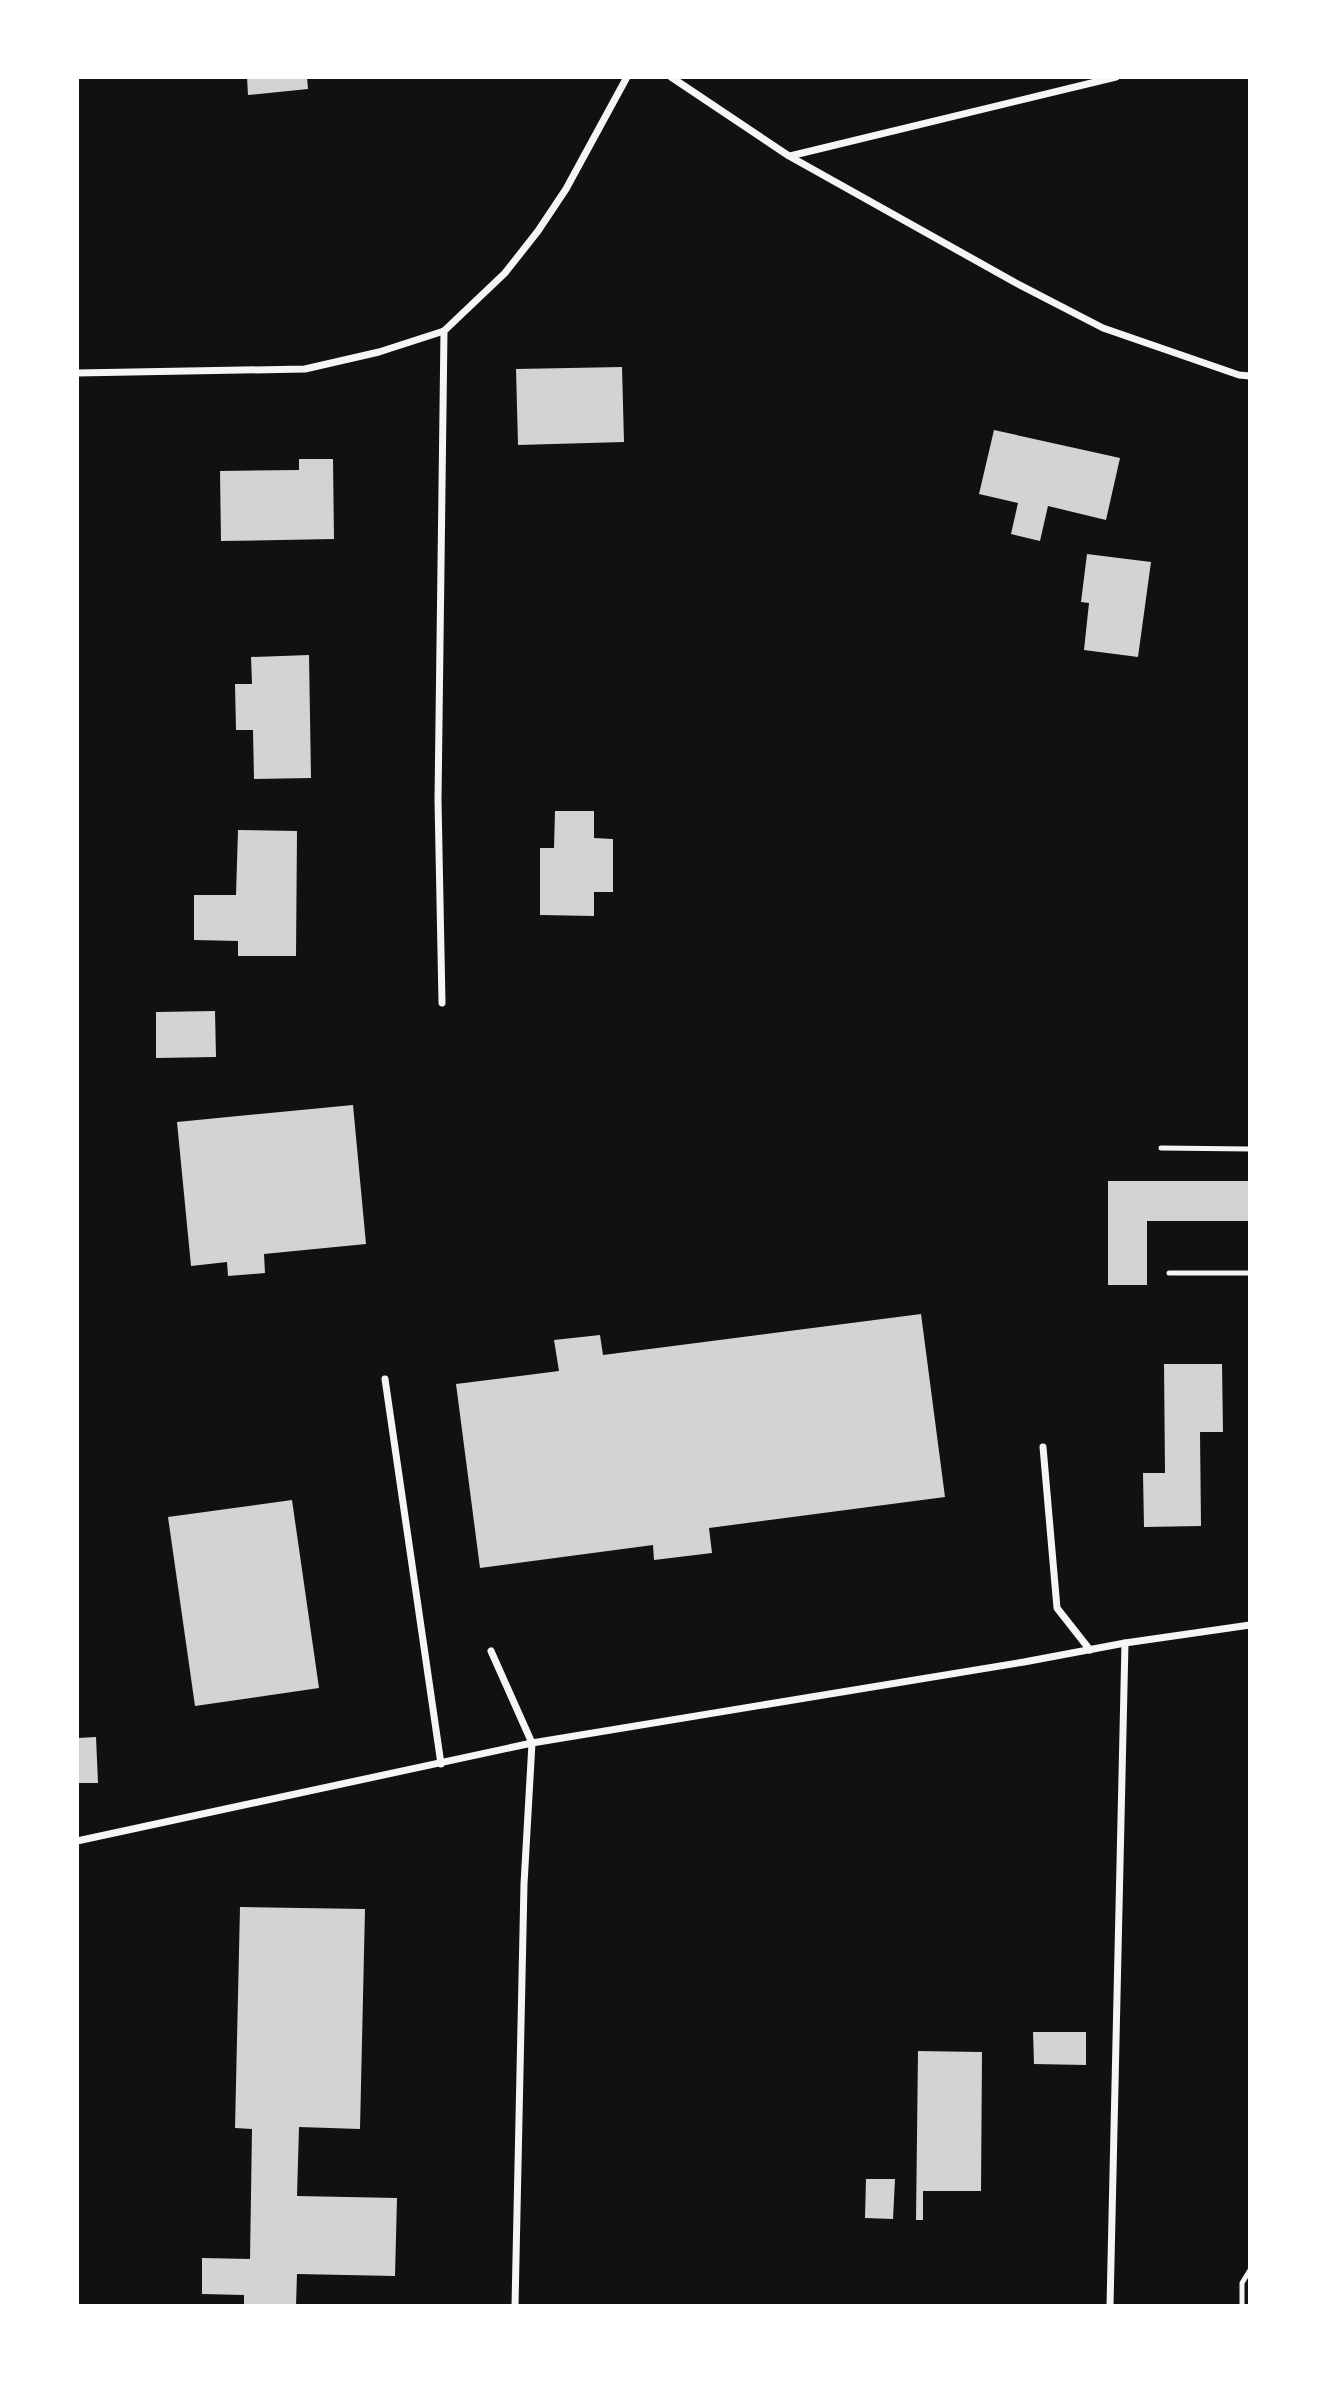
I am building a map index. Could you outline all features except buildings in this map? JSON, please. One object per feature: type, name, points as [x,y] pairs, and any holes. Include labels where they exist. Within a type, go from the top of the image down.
[{"type":"street","points":[[77,373],[305,369],[379,352],[444,331],[505,272],[538,231],[566,189],[627,77]]},
{"type":"street","points":[[671,77],[789,156],[1016,283],[1103,328],[1239,375],[1250,376]]},
{"type":"street","points":[[789,156],[1116,77]]},
{"type":"street","points":[[442,1003],[438,800],[444,331]]},
{"type":"street","points":[[386,1379],[441,1764]]},
{"type":"street","points":[[1043,1447],[1057,1608],[1090,1650]]},
{"type":"street","points":[[77,1842],[532,1743],[1125,1643],[1250,1625]]},
{"type":"street","points":[[1110,2306],[1125,1643]]},
{"type":"street","points":[[491,1651],[532,1743],[524,1884],[515,2306]]},
{"type":"lane","points":[[1161,1148],[1250,1149]]},
{"type":"lane","points":[[1169,1272],[1250,1273]]},
{"type":"lane","points":[[1242,2306],[1242,2283],[1250,2270]]}]
